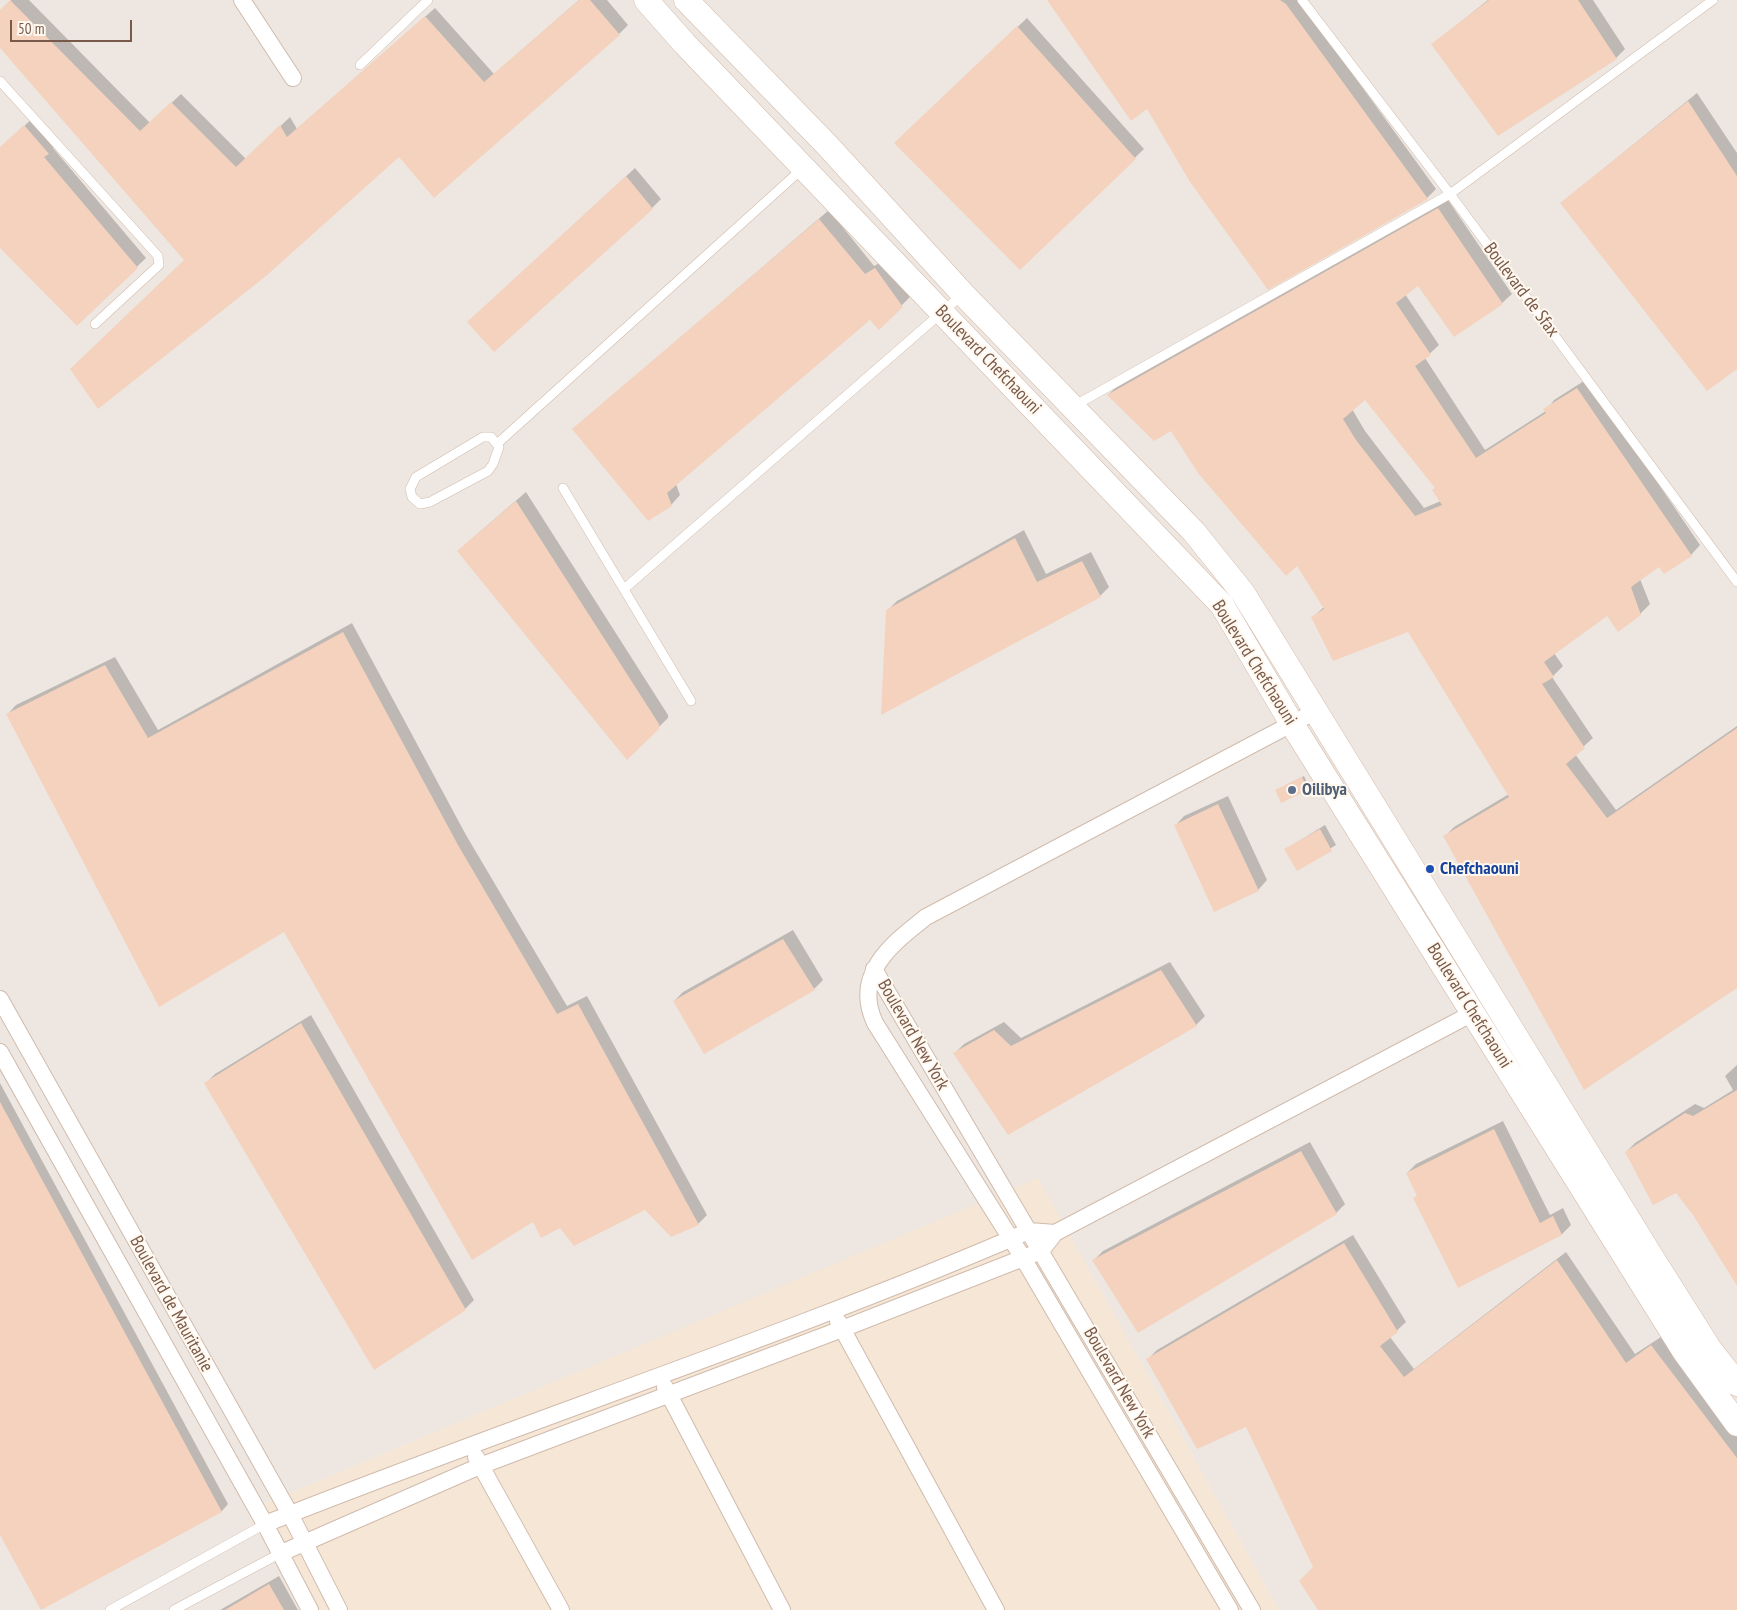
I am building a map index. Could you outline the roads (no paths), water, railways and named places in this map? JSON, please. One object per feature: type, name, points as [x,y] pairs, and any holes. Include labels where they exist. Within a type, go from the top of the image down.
[{"type":"street","points":[[242,0],[293,78]]},
{"type":"street","name":"Boulevard Chefchaouni","points":[[646,0],[684,43],[1222,605],[1292,724],[1684,1351],[1737,1424]]},
{"type":"street","name":"Boulevard Chefchaouni","points":[[686,0],[827,145],[963,294],[1194,532],[1253,608],[1646,1248],[1709,1348],[1737,1384]]},
{"type":"street","points":[[874,969],[894,943],[926,917],[1316,711]]},
{"type":"street","name":"Boulevard New York","points":[[874,969],[1252,1610]]},
{"type":"street","name":"Boulevard New York","points":[[874,969],[869,984],[868,1001],[875,1023],[1023,1258],[1230,1610]]},
{"type":"street","name":"Boulevard de Mauritanie","points":[[0,1000],[290,1514],[339,1610]]},
{"type":"street","points":[[279,1554],[480,1466],[669,1396],[1041,1250],[1055,1233],[1473,1013]]},
{"type":"street","name":"Boulevard de Mauritanie","points":[[0,1052],[264,1524],[310,1610]]},
{"type":"street","points":[[264,1524],[833,1310],[1029,1231],[1055,1233]]},
{"type":"street","points":[[833,1310],[996,1610]]},
{"type":"street","points":[[660,1376],[782,1610]]},
{"type":"street","points":[[471,1445],[480,1466],[561,1610]]},
{"type":"lane","points":[[360,65],[428,0]]},
{"type":"lane","name":"Boulevard de Sfax","points":[[1302,0],[1450,194],[1737,582]]},
{"type":"lane","points":[[1072,407],[1450,194],[1712,0]]},
{"type":"lane","points":[[0,81],[158,256],[159,265],[95,324]]},
{"type":"lane","points":[[498,443],[491,437],[483,437],[416,478],[410,489],[412,497],[420,504],[430,502],[488,471],[497,456],[498,443],[804,167]]},
{"type":"lane","points":[[624,589],[943,314],[963,294]]},
{"type":"lane","points":[[563,488],[692,701]]},
{"type":"lane","points":[[110,1610],[264,1524]]},
{"type":"lane","points":[[174,1610],[279,1554]]},
{"type":"place","name":"Oilibya","points":[[1292,790]]},
{"type":"place","name":"Chefchaouni","points":[[1430,869]]}]
